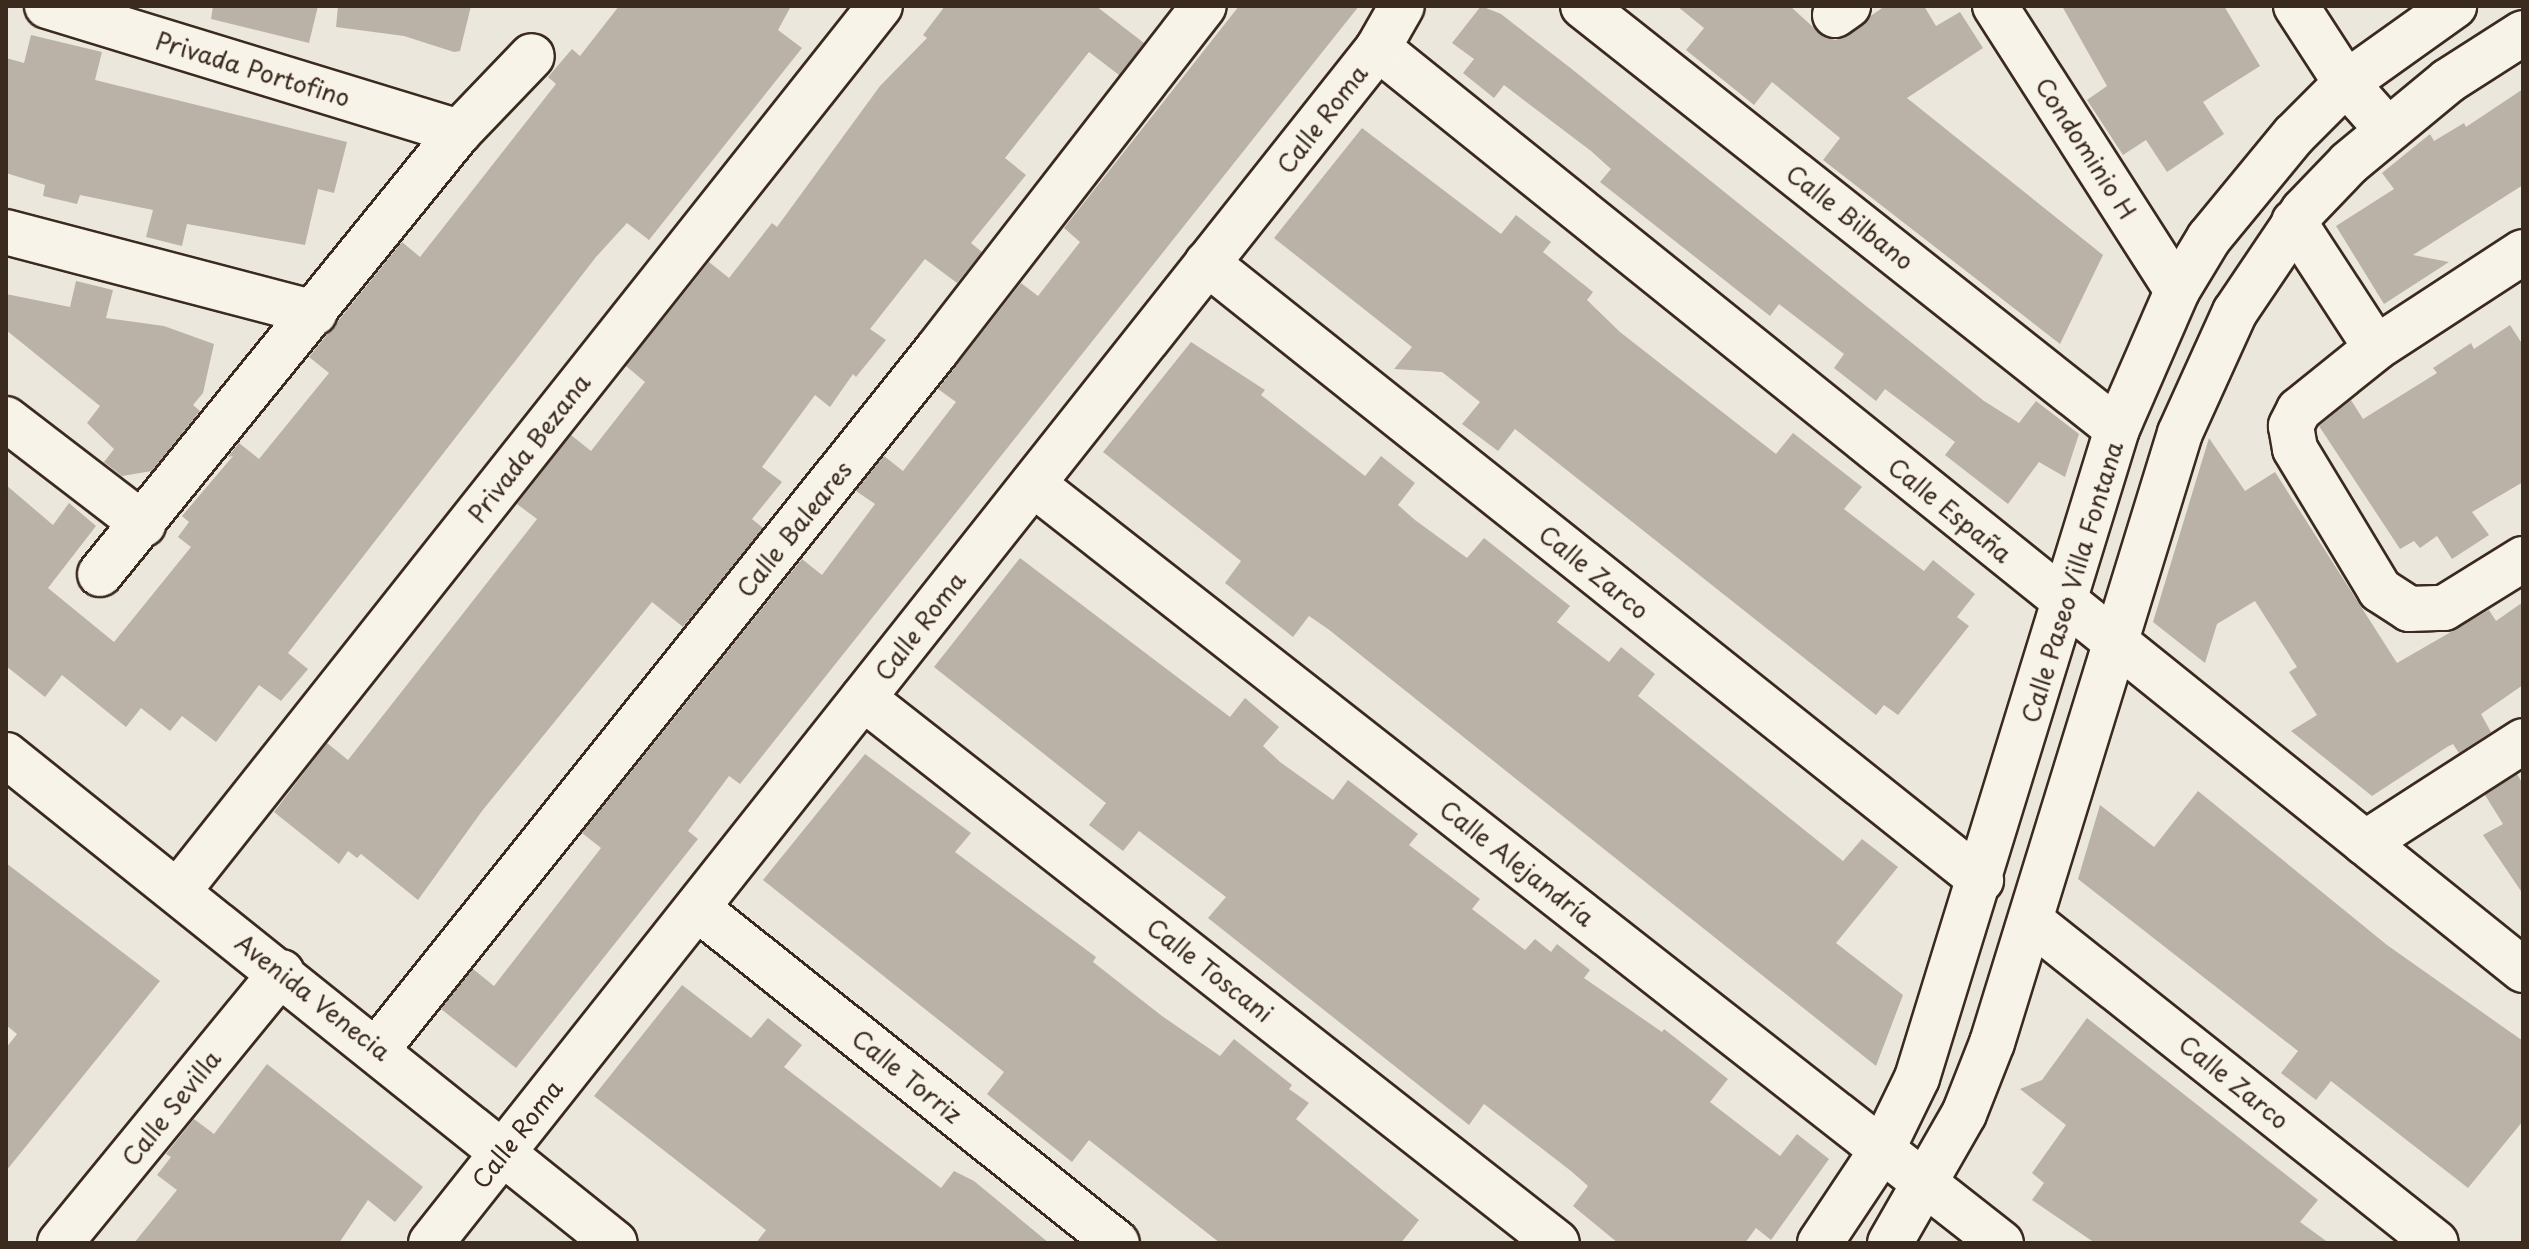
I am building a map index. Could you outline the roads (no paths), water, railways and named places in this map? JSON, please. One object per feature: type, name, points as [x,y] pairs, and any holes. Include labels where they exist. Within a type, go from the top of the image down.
[{"type":"street","name":"Privada Portofino","points":[[47,6],[459,132]]},
{"type":"street","name":"Privada Bezana","points":[[179,890],[880,6]]},
{"type":"street","name":"Calle Baleares","points":[[378,1048],[937,350],[1204,6]]},
{"type":"street","name":"Calle Roma","points":[[431,1243],[1378,48],[1402,6]]},
{"type":"street","name":"Calle Bilbano","points":[[1583,6],[2117,429]]},
{"type":"street","name":"Condominio H","points":[[1995,6],[2177,291]]},
{"type":"street","points":[[2296,6],[2346,83],[2387,129]]},
{"type":"street","name":"Calle Paseo Villa Fontana","points":[[1820,1243],[1882,1150],[1917,1078],[1981,880],[2117,429],[2177,291],[2243,193],[2346,83],[2454,6]]},
{"type":"street","points":[[1890,1243],[1927,1185],[1992,1043],[2180,433],[2205,372],[2235,312],[2294,222],[2387,129],[2448,81],[2523,33]]},
{"type":"street","name":"Calle España","points":[[1378,48],[2523,970]]},
{"type":"street","points":[[100,574],[459,132],[532,56]]},
{"type":"street","points":[[2294,222],[2376,348]]},
{"type":"street","points":[[6,232],[315,313]]},
{"type":"street","points":[[2523,252],[2376,348],[2299,410],[2291,426],[2295,449],[2380,590],[2409,609],[2444,608],[2523,559]]},
{"type":"street","name":"Calle Zarco","points":[[1207,263],[1981,880]]},
{"type":"street","points":[[6,419],[143,524]]},
{"type":"street","name":"Calle Alejandría","points":[[1033,484],[2001,1243]]},
{"type":"street","name":"Calle Toscani","points":[[863,698],[1557,1243]]},
{"type":"street","points":[[2365,843],[2523,741]]},
{"type":"street","name":"Avenida Venecia","points":[[11,769],[179,890],[378,1048],[615,1243]]},
{"type":"street","name":"Calle Torriz","points":[[697,908],[1117,1243]]},
{"type":"street","name":"Calle Zarco","points":[[2031,921],[2436,1243]]},
{"type":"street","name":"Calle Sevilla","points":[[60,1243],[282,972]]}]
